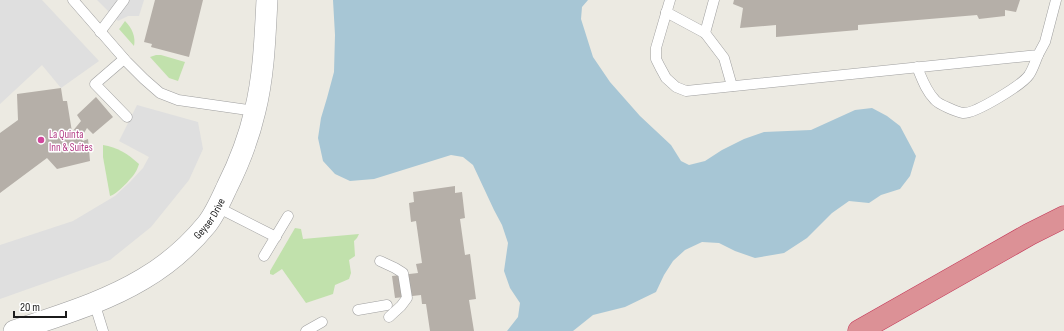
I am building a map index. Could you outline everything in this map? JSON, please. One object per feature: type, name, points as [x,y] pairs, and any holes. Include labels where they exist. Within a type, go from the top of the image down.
[{"type":"highway","points":[[859,331],[1061,217]]},
{"type":"street","name":"Geyser Drive","points":[[14,331],[94,302],[142,280],[166,264],[207,224],[234,174],[245,145],[255,111],[264,47],[267,0]]},
{"type":"lane","points":[[73,0],[124,59],[144,79],[160,92],[178,100],[255,111]]},
{"type":"lane","points":[[100,32],[124,0]]},
{"type":"lane","points":[[670,0],[656,48],[656,59],[666,78],[676,87],[686,91],[1038,55]]},
{"type":"lane","points":[[705,33],[714,0]]},
{"type":"lane","points":[[917,67],[926,89],[935,101],[948,108],[963,113],[976,110],[1018,86],[1029,75],[1045,42],[1056,0]]},
{"type":"lane","points":[[666,12],[705,33],[724,58],[732,86]]},
{"type":"lane","points":[[124,59],[96,84],[127,117]]},
{"type":"lane","points":[[217,207],[276,237]]},
{"type":"lane","points":[[264,256],[288,216]]},
{"type":"lane","points":[[380,261],[404,273],[407,298],[389,317]]},
{"type":"lane","points":[[94,302],[103,331]]},
{"type":"lane","points":[[358,310],[387,305]]},
{"type":"lane","points":[[306,331],[322,322]]},
{"type":"green space","points":[[125,21],[133,33],[134,46],[119,29]]},
{"type":"green space","points":[[156,55],[185,62],[178,81],[169,78],[150,57]]},
{"type":"green space","points":[[103,145],[113,147],[131,157],[139,164],[136,172],[130,179],[110,196],[103,157]]},
{"type":"green space","points":[[295,228],[301,229],[303,239],[359,234],[354,241],[355,256],[349,260],[351,273],[349,279],[335,285],[333,294],[306,303],[282,269],[273,275],[270,274],[270,271]]},
{"type":"shaded area","points":[[0,0],[42,0],[99,61],[61,88],[42,65],[0,104]]},
{"type":"shaded area","points":[[97,0],[144,0],[139,16],[128,16],[118,21]]},
{"type":"shaded area","points":[[137,105],[198,122],[203,149],[189,180],[151,227],[110,260],[0,299],[0,245],[73,221],[115,196],[143,168],[149,157],[119,141]]},
{"type":"water","points":[[333,0],[588,0],[582,7],[581,19],[593,57],[610,82],[640,116],[671,145],[681,161],[689,165],[705,161],[722,150],[744,139],[764,132],[811,130],[855,110],[872,108],[887,116],[900,126],[916,156],[910,176],[900,189],[881,195],[869,203],[849,201],[832,213],[807,238],[784,253],[755,258],[735,251],[719,243],[702,242],[685,250],[673,261],[656,292],[625,307],[593,315],[573,331],[507,331],[518,317],[520,303],[510,288],[504,271],[508,243],[502,225],[473,165],[463,157],[451,155],[374,179],[350,181],[335,174],[323,161],[318,138],[321,118],[334,72],[335,35]]},
{"type":"building","points":[[155,0],[203,0],[189,57],[151,47],[152,44],[144,42]]},
{"type":"building","points":[[734,0],[1020,0],[1016,12],[1005,10],[1005,16],[979,19],[977,15],[858,25],[858,30],[776,37],[776,25],[740,28],[743,8],[733,4]]},
{"type":"building","name":"La Quinta Inn & Suites","points":[[61,88],[63,101],[67,101],[72,132],[81,121],[77,115],[96,97],[113,117],[93,134],[87,128],[81,138],[83,141],[88,139],[90,161],[57,169],[47,158],[0,193],[0,133],[18,120],[17,94]]},
{"type":"building","points":[[455,186],[455,193],[462,192],[465,218],[460,219],[465,255],[470,254],[476,299],[469,300],[474,331],[430,331],[426,304],[422,304],[421,295],[395,298],[392,276],[418,273],[416,264],[422,263],[416,221],[411,222],[409,203],[414,202],[413,192]]},
{"type":"place","name":"La Quinta Inn & Suites","points":[[41,140]]}]
